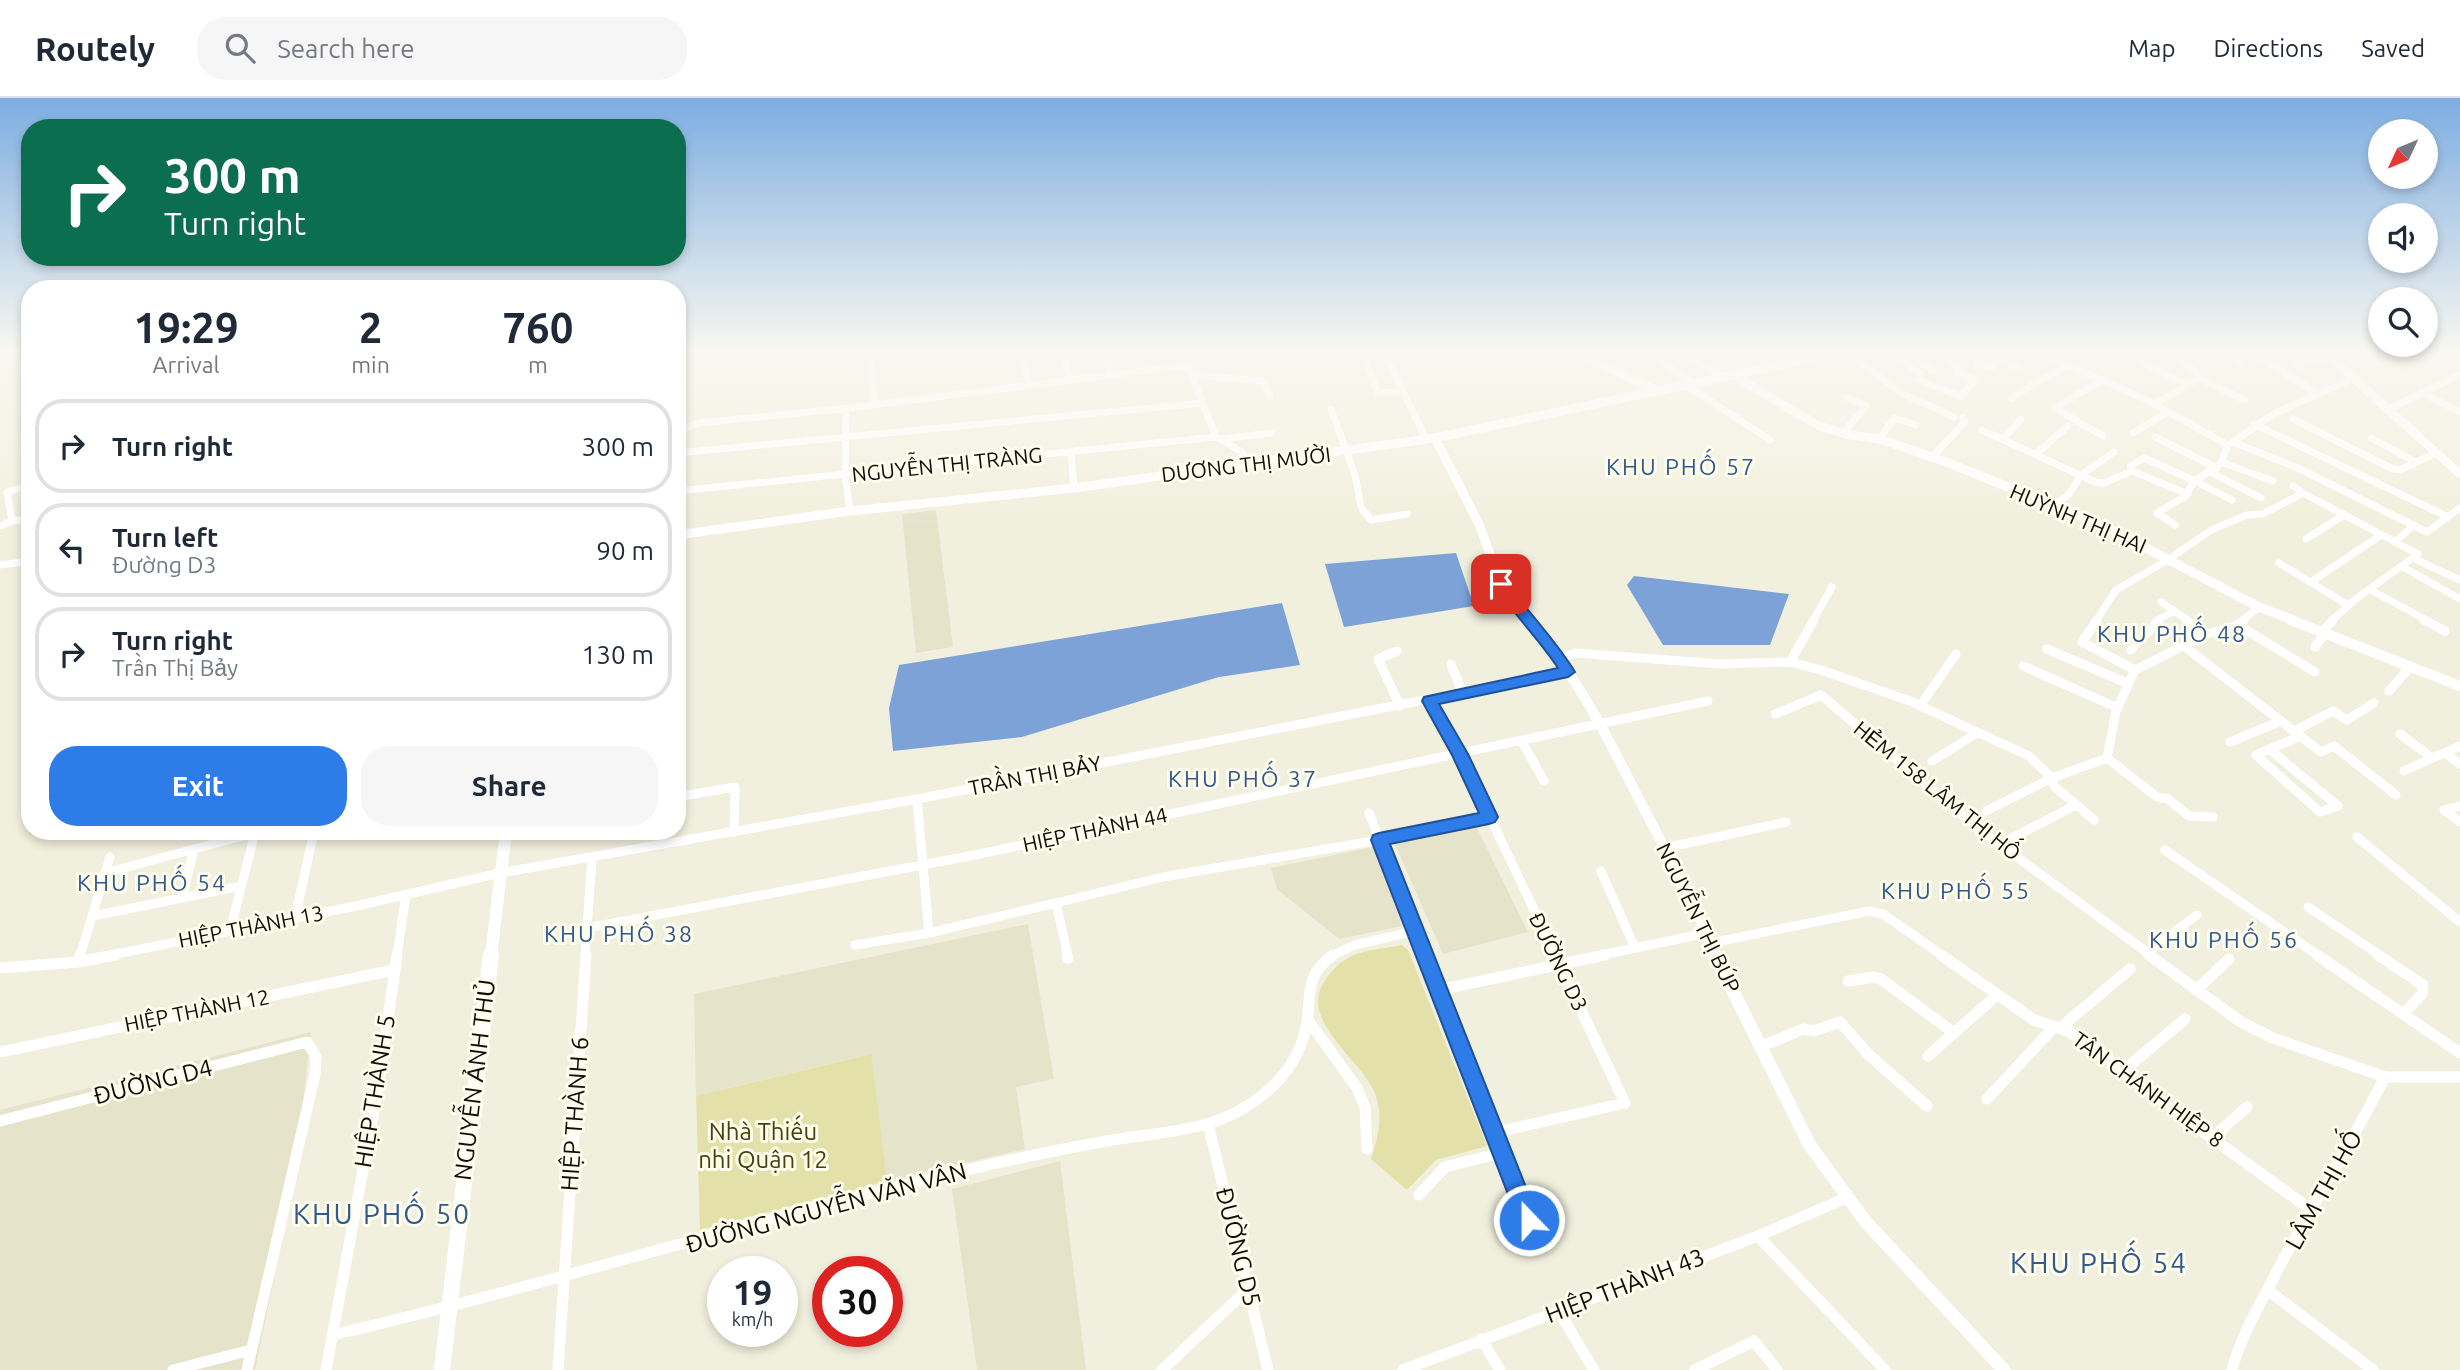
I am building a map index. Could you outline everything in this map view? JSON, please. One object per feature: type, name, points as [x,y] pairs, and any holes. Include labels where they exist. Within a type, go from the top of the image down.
[{"type":"main road","name":"NGUYỄN ẢNH THỦ","points":[[442,1370],[505,840]]},
{"type":"street","points":[[686,428],[699,423],[833,409]]},
{"type":"street","points":[[846,409],[845,476],[850,512]]},
{"type":"street","points":[[686,452],[1136,409]]},
{"type":"street","points":[[1206,409],[1218,438],[1242,452],[1247,464]]},
{"type":"street","points":[[1331,409],[1355,475],[1361,507],[1371,520],[1407,514]]},
{"type":"street","points":[[1413,409],[1431,439]]},
{"type":"street","name":"DƯƠNG THỊ MƯỜI","points":[[686,534],[850,512],[1074,488],[1347,452],[1495,427],[1572,409]]},
{"type":"street","points":[[1726,409],[1770,440]]},
{"type":"street","name":"HUỲNH THỊ HAI","points":[[1789,409],[1819,426],[1850,435],[1880,439],[2102,525],[2259,607],[2460,686]]},
{"type":"street","points":[[1850,435],[1848,427],[1863,409]]},
{"type":"street","points":[[1939,409],[1954,416]]},
{"type":"street","points":[[2057,409],[2103,436]]},
{"type":"street","points":[[2164,409],[2230,443],[2298,468],[2427,531],[2460,509]]},
{"type":"street","points":[[2175,525],[2157,513],[2188,494],[2195,481],[2216,467],[2228,452],[2230,443],[2254,424],[2280,409]]},
{"type":"street","points":[[2387,410],[2460,474]]},
{"type":"street","points":[[2133,433],[2168,412]]},
{"type":"street","points":[[1880,439],[1894,418],[1916,425]]},
{"type":"street","points":[[1931,457],[1965,422],[1963,418]]},
{"type":"street","points":[[2003,439],[2021,419]]},
{"type":"street","points":[[2294,419],[2393,469],[2400,470],[2436,453]]},
{"type":"street","points":[[2254,424],[2448,517]]},
{"type":"street","points":[[2036,454],[2068,426]]},
{"type":"street","points":[[1982,430],[2104,483],[2132,471],[2188,494]]},
{"type":"street","name":"NGUYỄN THỊ TRÀNG","points":[[686,490],[1271,433]]},
{"type":"street","points":[[2155,437],[2216,467],[2261,498]]},
{"type":"street","points":[[2371,438],[2416,462]]},
{"type":"street","name":"NGUYỄN THỊ BÚP","points":[[1431,439],[1479,524],[1501,584],[1560,659],[1601,725],[1665,848],[1809,1144],[1846,1198],[2004,1370]]},
{"type":"street","points":[[1071,452],[1074,488]]},
{"type":"street","points":[[2053,507],[2069,494],[2081,475],[2114,452]]},
{"type":"street","points":[[2132,471],[2130,466],[2144,458],[2232,500]]},
{"type":"street","points":[[2216,467],[2273,481]]},
{"type":"street","points":[[2293,486],[2460,580]]},
{"type":"street","points":[[12,521],[8,492],[21,488]]},
{"type":"street","points":[[2135,670],[2082,642],[2116,590],[2168,560],[2211,530],[2246,515],[2263,514],[2304,493]]},
{"type":"street","points":[[2306,539],[2344,514]]},
{"type":"street","points":[[0,526],[21,520]]},
{"type":"street","points":[[2395,542],[2414,525]]},
{"type":"street","points":[[2311,582],[2381,535]]},
{"type":"street","points":[[2315,647],[2348,605],[2416,556]]},
{"type":"street","points":[[0,565],[21,562]]},
{"type":"street","points":[[2280,563],[2348,605]]},
{"type":"street","points":[[2403,567],[2460,599]]},
{"type":"street","points":[[1790,662],[1832,587]]},
{"type":"street","points":[[2370,589],[2445,631]]},
{"type":"street","points":[[2161,602],[2207,634]]},
{"type":"street","points":[[2107,758],[2118,708],[2135,670],[2207,634],[2238,625],[2259,607]]},
{"type":"street","points":[[2131,650],[2155,622],[2174,611]]},
{"type":"street","points":[[2238,625],[2245,632],[2315,672]]},
{"type":"street","points":[[2184,646],[2321,752],[2334,746],[2396,795]]},
{"type":"street","points":[[2047,649],[2129,684]]},
{"type":"street","points":[[1397,651],[1378,659],[1380,670],[1394,688],[1400,706]]},
{"type":"street","points":[[1560,659],[1575,653],[1721,664],[1790,662],[1871,687],[1920,706],[2029,756],[2052,778],[2054,786],[2094,820]]},
{"type":"street","points":[[1920,706],[1956,654]]},
{"type":"street","points":[[1451,664],[1463,694]]},
{"type":"street","points":[[2022,666],[2118,708]]},
{"type":"street","points":[[2389,691],[2411,666]]},
{"type":"street","name":"TRẦN THỊ BẢY","points":[[500,873],[917,799],[1568,672]]},
{"type":"street","name":"HẺM 158 LÂM THỊ HỐ","points":[[1775,714],[1821,695],[2003,846],[2241,1022],[2263,1034],[2385,1077]]},
{"type":"street","name":"ĐƯỜNG D3","points":[[1429,701],[1460,754],[1625,1103],[1493,1133]]},
{"type":"street","name":"HIỆP THÀNH 44","points":[[587,928],[923,865],[1708,701]]},
{"type":"street","points":[[2269,749],[2338,806],[2320,812],[2256,755],[2298,734],[2333,711],[2347,720],[2374,703]]},
{"type":"street","points":[[2230,742],[2281,721]]},
{"type":"street","points":[[1932,761],[1977,733]]},
{"type":"street","points":[[2400,734],[2432,758]]},
{"type":"street","points":[[1522,742],[1544,781]]},
{"type":"street","points":[[2404,771],[2460,747]]},
{"type":"street","points":[[2445,753],[2460,764]]},
{"type":"street","points":[[1986,811],[2052,778],[2107,758]]},
{"type":"street","points":[[2107,758],[2157,797],[2168,799],[2189,816],[2213,817]]},
{"type":"street","points":[[686,795],[735,787],[734,832]]},
{"type":"street","points":[[917,799],[929,933]]},
{"type":"street","points":[[2003,846],[2012,838],[2076,805]]},
{"type":"street","points":[[2460,806],[2444,810],[2460,822]]},
{"type":"street","points":[[1369,813],[1529,1220]]},
{"type":"street","points":[[855,945],[929,933],[1163,877],[1379,840],[1489,817]]},
{"type":"street","points":[[1665,848],[1786,822]]},
{"type":"street","points":[[2357,837],[2460,922]]},
{"type":"street","points":[[105,873],[228,840]]},
{"type":"street","points":[[230,931],[255,840]]},
{"type":"street","points":[[295,918],[312,840]]},
{"type":"street","points":[[182,898],[194,849]]},
{"type":"street","points":[[2165,850],[2460,1053]]},
{"type":"street","points":[[78,962],[110,857]]},
{"type":"street","name":"HIỆP THÀNH 6","points":[[558,1370],[592,858]]},
{"type":"street","points":[[1601,871],[1635,948]]},
{"type":"street","name":"HIỆP THÀNH 13","points":[[0,968],[78,962],[500,873]]},
{"type":"street","points":[[93,916],[241,886]]},
{"type":"street","name":"HIỆP THÀNH 5","points":[[326,1370],[379,1083],[406,894]]},
{"type":"street","points":[[1056,903],[1068,958]]},
{"type":"street","points":[[2308,907],[2423,985],[2422,994],[2403,1014]]},
{"type":"street","name":"TÂN CHÁNH HIỆP 8","points":[[1437,990],[1635,948],[1869,911],[1888,917],[2034,1020],[2058,1027],[2092,1046],[2310,1209]]},
{"type":"street","points":[[2146,953],[2197,915]]},
{"type":"street","name":"ĐƯỜNG NGUYỄN VĂN VÂN","points":[[332,1335],[564,1279],[917,1182],[1112,1140],[1208,1124],[1256,1100],[1277,1083],[1290,1066],[1301,1045],[1308,1020],[1312,975],[1320,964],[1345,947],[1415,931]]},
{"type":"street","points":[[2196,990],[2229,959]]},
{"type":"street","points":[[1987,1099],[2058,1027],[2130,969]]},
{"type":"street","name":"HIỆP THÀNH 12","points":[[0,1052],[394,970]]},
{"type":"street","points":[[1848,981],[1874,976],[1881,979],[1954,1033]]},
{"type":"street","points":[[1928,1056],[1997,995]]},
{"type":"street","points":[[2123,1071],[2185,1019]]},
{"type":"street","points":[[1308,1020],[1357,1088],[1365,1107],[1367,1149]]},
{"type":"street","points":[[1760,1047],[1803,1029],[1814,1031],[1840,1022],[1891,1075],[1927,1106]]},
{"type":"street","name":"ĐƯỜNG D4","points":[[0,1121],[307,1042],[316,1057],[315,1074],[251,1350]]},
{"type":"street","points":[[2385,1077],[2409,1074],[2460,1077]]},
{"type":"street","name":"LÂM THỊ HỐ","points":[[2232,1370],[2238,1346],[2310,1209],[2352,1141],[2385,1077]]},
{"type":"street","points":[[2212,1138],[2247,1107]]},
{"type":"street","name":"ĐƯỜNG D5","points":[[1208,1124],[1268,1370]]},
{"type":"street","points":[[1419,1195],[1445,1167],[1502,1153]]},
{"type":"street","name":"HIỆP THÀNH 43","points":[[1403,1370],[1758,1236],[1846,1198]]},
{"type":"street","points":[[1758,1236],[1885,1370]]},
{"type":"street","points":[[1162,1370],[1248,1289]]},
{"type":"street","points":[[2269,1291],[2374,1370]]},
{"type":"street","points":[[1559,1312],[1594,1370]]},
{"type":"street","points":[[1481,1339],[1500,1370]]},
{"type":"street","points":[[1695,1370],[1754,1341],[1777,1370]]},
{"type":"street","points":[[173,1370],[251,1350],[247,1370]]},
{"type":"shaded area","points":[[936,510],[953,647],[916,653],[902,514]]},
{"type":"shaded area","points":[[1469,823],[1476,826],[1528,932],[1443,954],[1395,844],[1398,839]]},
{"type":"shaded area","points":[[1373,847],[1402,926],[1339,939],[1277,889],[1271,868]]},
{"type":"shaded area","points":[[1028,924],[1054,1079],[1016,1087],[1025,1149],[887,1181],[870,1054],[696,1096],[694,994]]},
{"type":"shaded area","points":[[311,1032],[294,1183],[255,1370],[0,1370],[0,1110]]},
{"type":"shaded area","points":[[1060,1161],[1086,1370],[977,1370],[952,1189]]},
{"type":"green space","points":[[1402,945],[1408,950],[1487,1146],[1436,1160],[1407,1190],[1371,1159],[1379,1128],[1376,1096],[1360,1069],[1326,1027],[1318,997],[1324,982],[1340,963],[1367,951]]},
{"type":"green space","name":"Nhà Thiếu nhi Quận 12","points":[[871,1054],[887,1181],[700,1230],[696,1096]]},
{"type":"water","points":[[1456,553],[1474,606],[1344,627],[1325,564]]},
{"type":"water","points":[[1634,576],[1789,594],[1770,645],[1663,645],[1627,585]]},
{"type":"water","points":[[1282,603],[1300,665],[1219,677],[1022,737],[893,751],[889,708],[899,665]]},
{"type":"district","name":"KHU PHỐ 57","points":[[1681,467]]},
{"type":"district","name":"KHU PHỐ 48","points":[[2172,634]]},
{"type":"district","name":"KHU PHỐ 37","points":[[1243,779]]},
{"type":"district","name":"KHU PHỐ 54","points":[[152,883]]},
{"type":"district","name":"KHU PHỐ 55","points":[[1956,891]]},
{"type":"district","name":"KHU PHỐ 38","points":[[619,934]]},
{"type":"district","name":"KHU PHỐ 56","points":[[2224,940]]},
{"type":"district","name":"KHU PHỐ 50","points":[[382,1214]]},
{"type":"district","name":"KHU PHỐ 54","points":[[2099,1263]]},
{"type":"route","points":[[1501,584],[1516,606],[1550,644],[1568,672],[1429,701],[1460,754],[1489,817],[1379,840],[1529,1220]]}]
